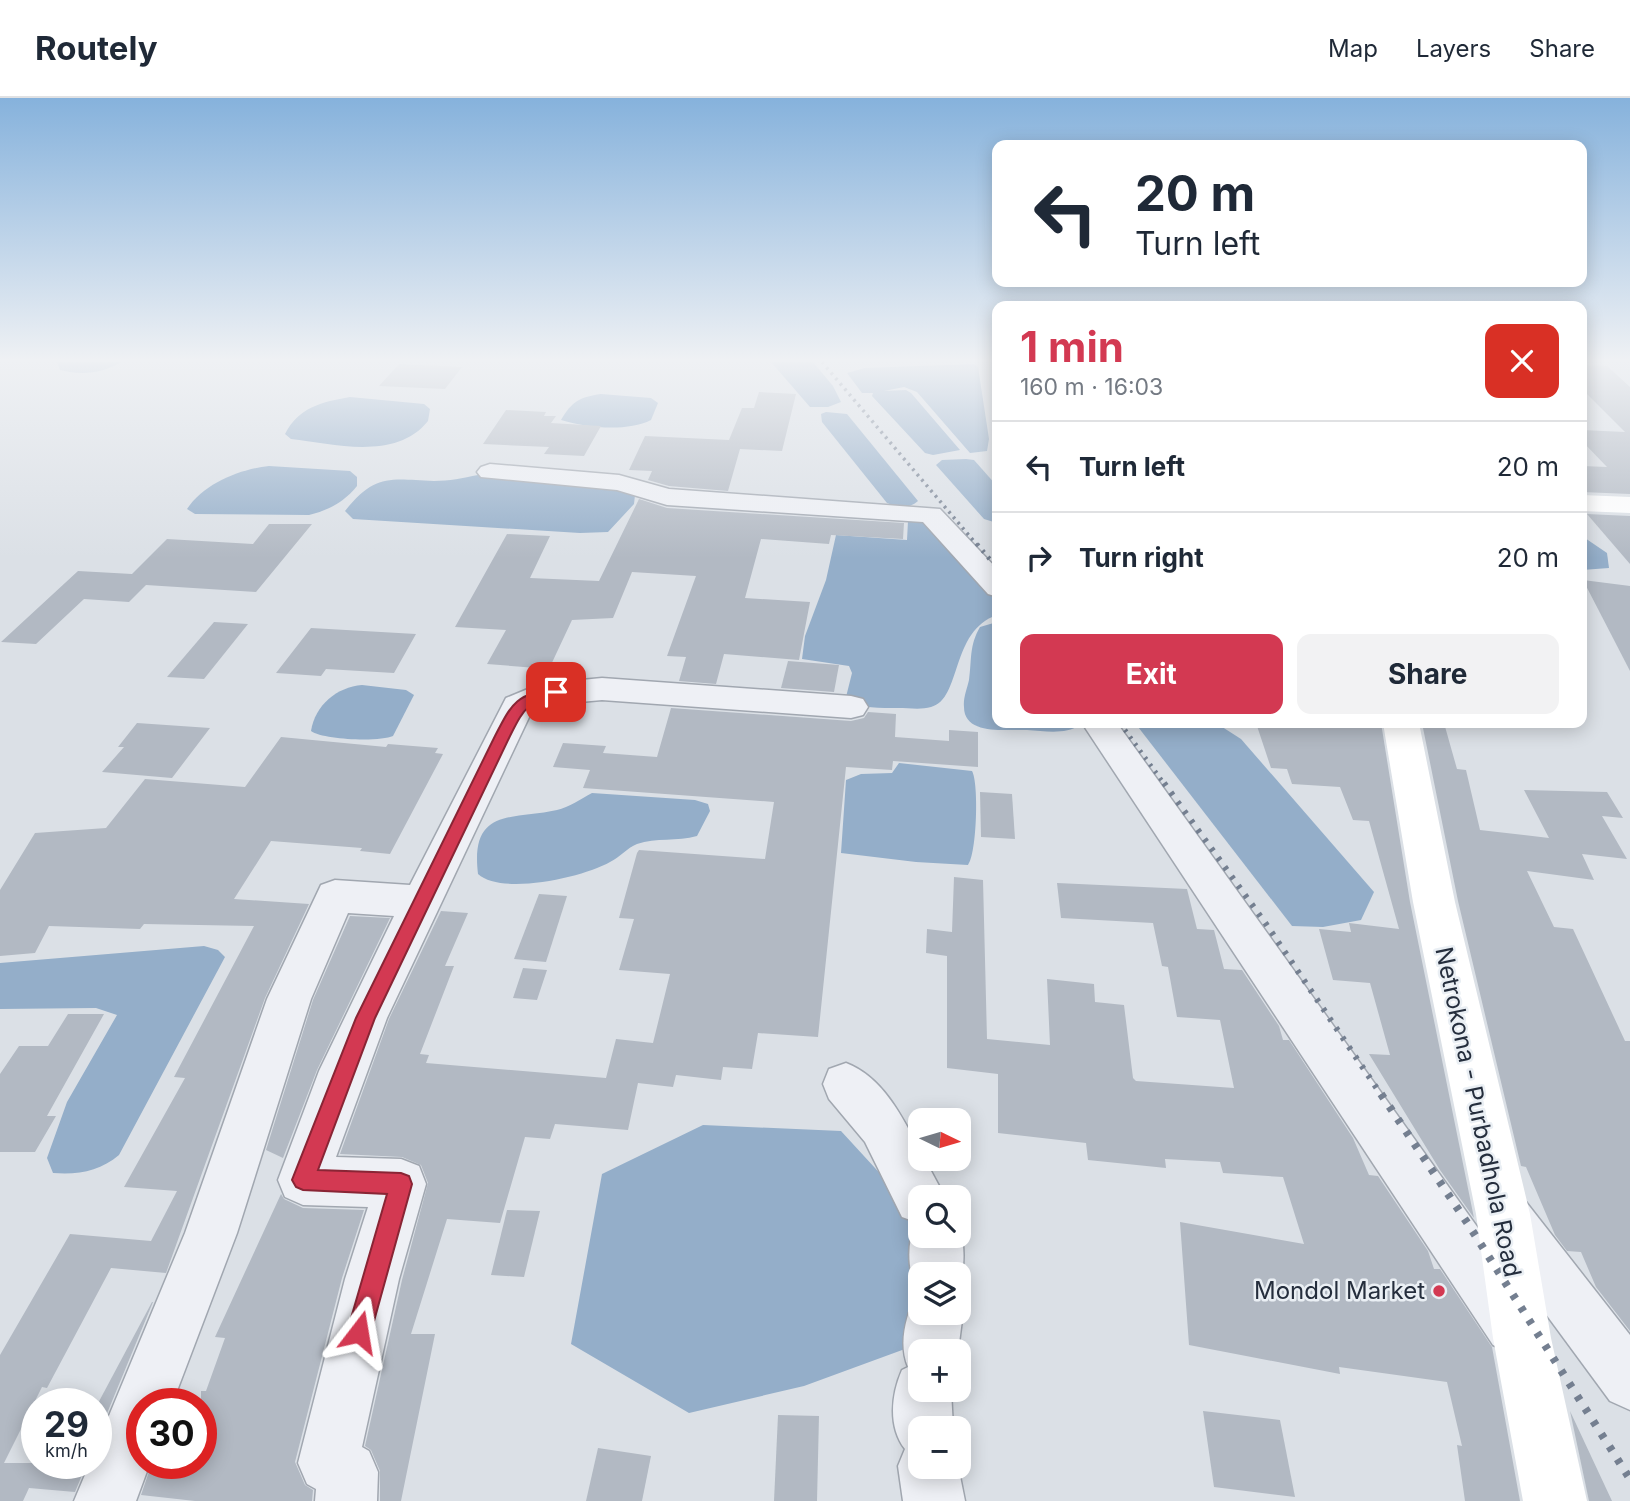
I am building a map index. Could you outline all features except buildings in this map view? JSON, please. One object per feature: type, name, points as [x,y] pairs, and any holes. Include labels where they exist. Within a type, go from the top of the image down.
[{"type":"main road","points":[[1587,503],[1630,505]]},
{"type":"main road","name":"Netrokona - Purbadhola Road","points":[[1403,728],[1434,902],[1503,1214],[1522,1338],[1555,1501]]},
{"type":"street","points":[[490,472],[619,483],[667,497],[931,515],[992,581]]},
{"type":"street","points":[[346,1501],[348,1472],[328,1462],[372,1279],[401,1184],[303,1180],[342,1071],[421,902],[518,706],[525,701],[556,692],[603,689],[851,707]]},
{"type":"street","points":[[1102,728],[1522,1338]]},
{"type":"street","points":[[149,1388],[211,1233],[289,999],[335,896],[421,902]]},
{"type":"street","points":[[846,1084],[882,1126],[911,1185]]},
{"type":"street","points":[[1503,1214],[1630,1381]]},
{"type":"street","points":[[105,1501],[126,1447]]},
{"type":"street","points":[[930,1479],[934,1501]]},
{"type":"water","points":[[289,427],[421,427],[399,441],[364,447],[291,439],[285,434]]},
{"type":"water","points":[[826,427],[858,427],[918,501],[903,507],[887,503]]},
{"type":"water","points":[[901,427],[941,427],[960,450],[933,455],[925,453]]},
{"type":"water","points":[[948,427],[987,427],[987,451],[970,453]]},
{"type":"water","points":[[942,460],[974,460],[992,480],[992,521],[984,519],[936,465]]},
{"type":"water","points":[[269,466],[350,471],[357,477],[357,486],[336,505],[309,515],[195,514],[187,509],[203,492],[224,479],[247,470]]},
{"type":"water","points":[[478,475],[627,489],[635,495],[634,504],[608,532],[580,533],[353,519],[345,511],[365,490],[384,481],[440,481]]},
{"type":"water","points":[[912,518],[931,522],[992,588],[992,618],[982,623],[971,635],[948,692],[941,701],[931,707],[919,709],[871,707],[851,703],[845,701],[852,673],[849,666],[802,659],[805,636],[826,580],[836,535],[907,540],[908,521]]},
{"type":"water","points":[[1587,539],[1607,553],[1609,568],[1587,570]]},
{"type":"water","points":[[992,623],[992,728],[1074,728],[1061,731],[998,730],[971,723],[966,716],[964,704],[974,640],[980,627]]},
{"type":"water","points":[[362,685],[406,690],[414,695],[393,736],[352,739],[311,731],[317,713],[329,699],[344,689]]},
{"type":"water","points":[[1139,728],[1224,728],[1241,739],[1374,892],[1361,920],[1323,927],[1292,926]]},
{"type":"water","points":[[899,763],[972,771],[976,789],[976,818],[968,865],[841,853],[846,780],[861,774],[892,773]]},
{"type":"water","points":[[592,793],[695,800],[708,804],[710,811],[697,836],[637,844],[610,862],[582,873],[523,884],[505,884],[478,874],[477,852],[481,837],[488,827],[511,817],[561,809]]},
{"type":"water","points":[[204,946],[218,950],[225,957],[119,1155],[89,1171],[53,1173],[47,1158],[67,1102],[117,1015],[96,1008],[0,1009],[0,963]]},
{"type":"water","points":[[703,1125],[841,1131],[908,1204],[908,1248],[926,1248],[925,1262],[908,1262],[908,1325],[923,1325],[924,1339],[908,1339],[908,1348],[804,1386],[689,1413],[571,1344],[602,1174]]},
{"type":"railway","points":[[878,427],[978,546]]},
{"type":"railway","points":[[977,544],[992,562]]},
{"type":"railway","points":[[1124,728],[1165,785]]},
{"type":"railway","points":[[1164,783],[1266,924],[1382,1096]]},
{"type":"railway","points":[[1381,1094],[1468,1224],[1630,1479]]},
{"type":"place","name":"Mondol Market","points":[[1439,1291]]},
{"type":"route","points":[[359,1332],[401,1184],[303,1180],[342,1071],[365,1018],[502,736],[518,706],[540,695],[556,692]]}]
